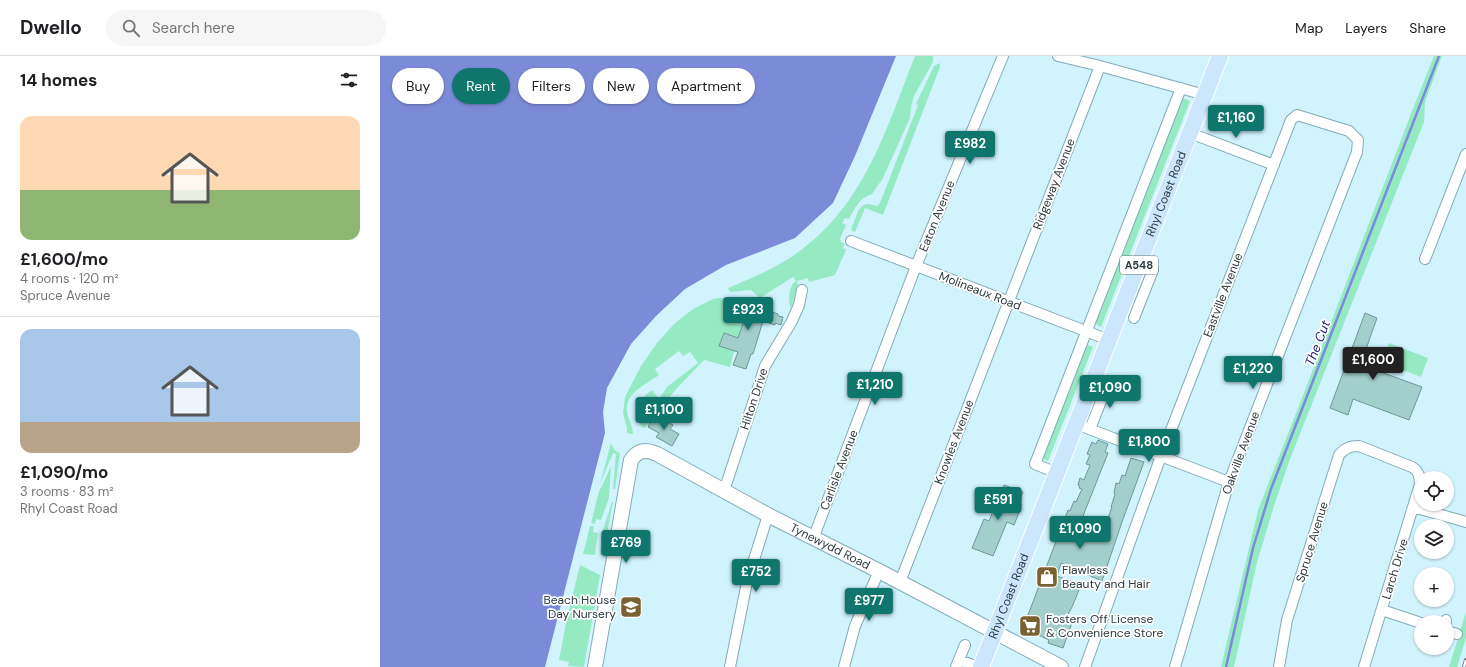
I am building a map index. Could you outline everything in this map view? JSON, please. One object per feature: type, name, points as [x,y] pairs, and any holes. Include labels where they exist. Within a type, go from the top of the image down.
[{"type":"main road","name":"Rhyl Coast Road","points":[[980,667],[1057,473],[1083,427],[1110,340],[1220,56]]},
{"type":"main road","name":"Tynewydd Road","points":[[595,667],[631,460],[635,454],[646,450],[657,454],[813,539],[879,571],[1061,667]]},
{"type":"street","name":"Eaton Avenue","points":[[916,266],[1003,56]]},
{"type":"street","points":[[1058,56],[1205,95]]},
{"type":"street","name":"Ridgeway Avenue","points":[[1008,302],[1100,66]]},
{"type":"street","points":[[1057,473],[1035,464],[1181,88]]},
{"type":"street","name":"Eastville Avenue","points":[[1085,667],[1161,456],[1291,120],[1297,115],[1328,124]]},
{"type":"street","name":"Oakville Avenue","points":[[1175,667],[1229,482],[1358,152],[1358,140],[1349,131],[1328,124]]},
{"type":"street","points":[[1190,133],[1274,164]]},
{"type":"street","points":[[1425,259],[1466,154]]},
{"type":"street","name":"Molineaux Road","points":[[851,241],[1110,340]]},
{"type":"street","points":[[1134,318],[1153,270],[1139,264]]},
{"type":"street","name":"Carlisle Avenue","points":[[813,539],[916,266]]},
{"type":"street","name":"Hilton Drive","points":[[724,491],[765,366],[792,321],[802,308],[802,290]]},
{"type":"street","name":"Knowles Avenue","points":[[900,582],[1008,302]]},
{"type":"street","points":[[1109,381],[1083,427],[1229,482]]},
{"type":"street","name":"Spruce Avenue","points":[[1279,667],[1288,620],[1339,455],[1344,450],[1354,446],[1359,446],[1372,451]]},
{"type":"street","name":"Larch Drive","points":[[1364,667],[1420,484],[1420,478],[1416,470],[1412,467],[1372,451]]},
{"type":"street","points":[[1413,507],[1466,522]]},
{"type":"street","points":[[730,667],[747,582],[768,515]]},
{"type":"street","points":[[844,667],[854,626],[879,571]]},
{"type":"street","points":[[1382,610],[1414,621]]},
{"type":"street","points":[[965,645],[958,663],[980,667]]},
{"type":"green space","points":[[915,56],[933,56],[933,62],[914,96],[910,118],[883,178],[872,194],[864,198],[855,207],[849,219],[845,218],[842,223],[846,225],[840,239],[841,242],[845,244],[843,248],[846,250],[835,275],[809,282],[808,278],[797,281],[798,285],[791,309],[789,294],[791,286],[796,281],[793,277],[760,298],[751,290],[730,292],[728,288],[757,276],[793,256],[823,231],[842,210],[858,187],[872,162],[884,136]]},
{"type":"green space","points":[[1434,56],[1442,56],[1425,102],[1424,122],[1290,459],[1257,562],[1234,667],[1221,667],[1258,510]]},
{"type":"green space","points":[[940,63],[940,67],[883,215],[865,208],[855,232],[851,230],[858,211],[863,205],[869,204],[877,206],[880,203],[918,105],[916,104],[934,66]]},
{"type":"green space","points":[[1182,98],[1190,101],[1101,327],[1094,323]]},
{"type":"green space","points":[[717,298],[733,299],[729,313],[745,318],[738,338],[724,333],[720,346],[734,351],[730,367],[704,360],[677,388],[645,428],[642,427],[636,415],[636,406],[639,402],[652,390],[659,399],[667,387],[698,363],[690,352],[683,356],[679,351],[655,369],[659,375],[631,396],[627,409],[633,434],[627,433],[623,413],[625,397],[641,366],[657,343],[674,324],[693,309]]},
{"type":"green space","points":[[1389,343],[1428,358],[1421,377],[1382,362]]},
{"type":"green space","points":[[1085,344],[1093,347],[1048,461],[1041,458]]},
{"type":"green space","points":[[611,443],[614,450],[620,453],[615,489],[613,489],[616,454],[613,453],[600,484]]},
{"type":"green space","points":[[611,466],[609,498],[601,520],[596,519],[595,524],[591,523],[599,491]]},
{"type":"green space","points":[[612,502],[603,555],[600,555],[602,533]]},
{"type":"green space","points":[[590,526],[594,526],[593,532],[598,533],[595,555],[583,554]]},
{"type":"green space","points":[[580,565],[600,575],[584,667],[568,666],[569,662],[559,660],[567,618]]},
{"type":"green space","points":[[1466,612],[1466,638],[1457,667],[1449,667],[1454,655]]},
{"type":"water","points":[[380,56],[896,56],[855,156],[833,203],[795,238],[726,265],[685,289],[656,316],[631,344],[607,388],[603,412],[605,433],[545,667],[380,667]]},
{"type":"building","points":[[733,299],[783,317],[781,325],[775,323],[775,325],[763,321],[753,354],[751,354],[746,369],[733,365],[738,352],[719,346],[724,333],[738,338],[745,318],[729,313]]},
{"type":"building","points":[[1365,313],[1377,318],[1366,349],[1373,351],[1367,367],[1422,387],[1409,420],[1353,399],[1348,415],[1330,408]]},
{"type":"building","points":[[658,417],[673,425],[670,429],[679,434],[672,446],[656,437],[659,433],[648,427],[652,419],[656,421]]},
{"type":"building","points":[[1098,440],[1108,444],[1105,452],[1108,453],[1083,516],[1106,524],[1112,507],[1116,483],[1119,484],[1122,475],[1125,476],[1131,458],[1144,462],[1102,581],[1061,563],[1057,576],[1081,585],[1066,618],[1073,620],[1063,648],[1048,643],[1049,640],[1023,628],[1068,510],[1070,511],[1074,501],[1076,502],[1082,489],[1079,488],[1080,486],[1078,485],[1080,478],[1084,480],[1090,465],[1086,464],[1090,455],[1087,454],[1092,442],[1096,444]]},
{"type":"building","points":[[1004,485],[1023,492],[1016,510],[1020,510],[1014,525],[1007,522],[993,556],[972,548],[984,519],[989,521]]},
{"type":"waterway","name":"The Cut","points":[[1226,667],[1253,548],[1271,489],[1439,56]]},
{"type":"railway","points":[[1464,667],[1466,660]]},
{"type":"place","name":"Flawless Beauty and Hair","points":[[1047,577]]},
{"type":"place","name":"Beach House Day Nursery","points":[[631,607]]},
{"type":"place","name":"Fosters Off License & Convenience Store","points":[[1030,626]]}]
